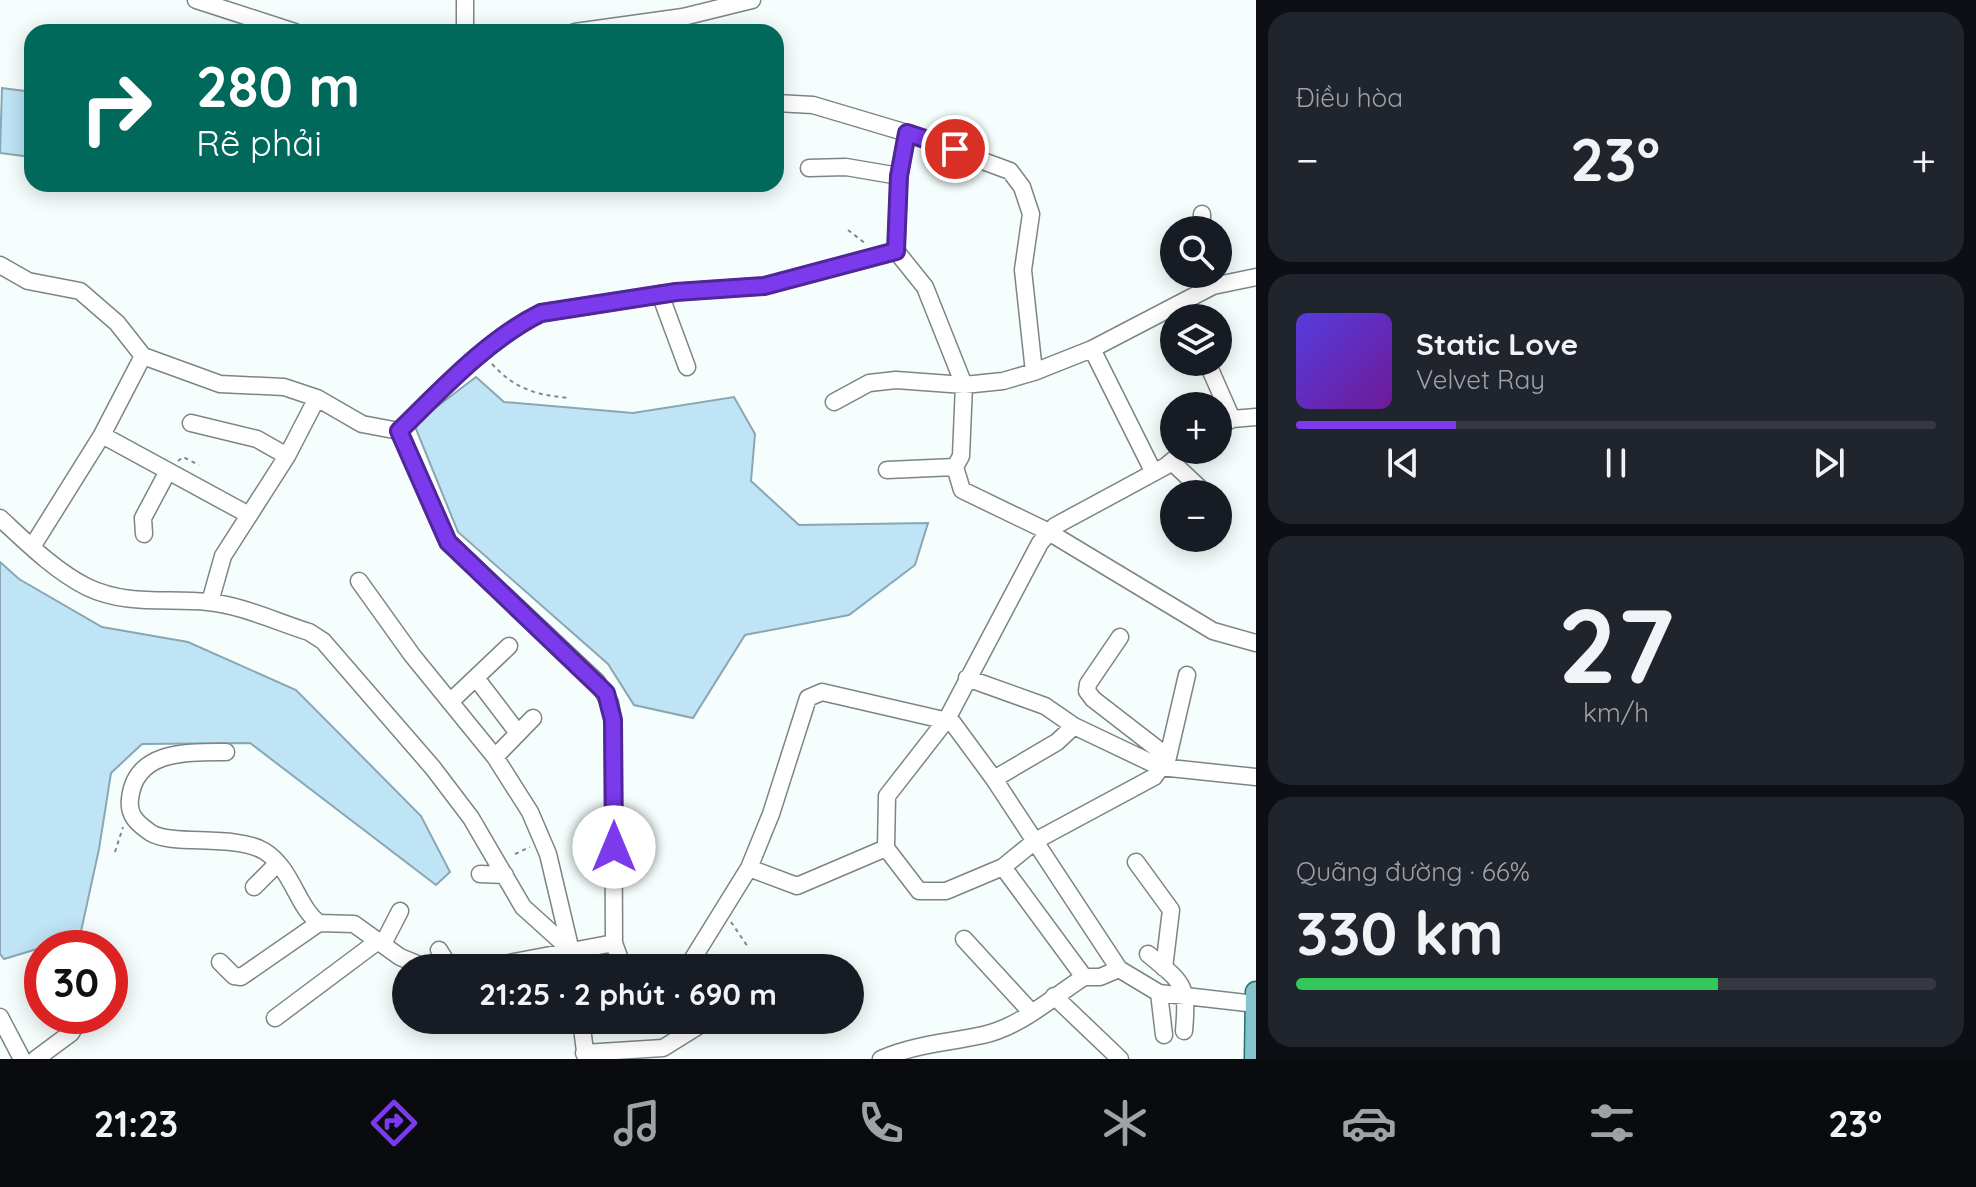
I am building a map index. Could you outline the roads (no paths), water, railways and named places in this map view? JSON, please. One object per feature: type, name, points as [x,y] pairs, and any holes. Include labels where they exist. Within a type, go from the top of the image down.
[{"type":"main road","points":[[1255,1059],[1256,992]]},
{"type":"street","points":[[196,0],[270,24]]},
{"type":"street","points":[[465,0],[465,24]]},
{"type":"street","points":[[633,24],[683,17],[752,0]]},
{"type":"street","points":[[784,103],[813,105],[1003,165],[1022,187],[1031,214],[1023,270],[1034,372]]},
{"type":"street","points":[[907,133],[899,176],[896,251],[919,276],[964,385],[961,456],[955,467],[958,482],[968,496],[1047,531],[1213,631],[1256,643]]},
{"type":"street","points":[[809,168],[846,167],[899,176]]},
{"type":"street","points":[[399,431],[483,354],[523,322],[541,313],[660,294],[764,286],[896,251]]},
{"type":"street","points":[[0,265],[28,281],[80,291],[117,323],[143,356],[220,384],[284,387],[317,398],[362,424],[399,431]]},
{"type":"street","points":[[1232,279],[1256,277]]},
{"type":"street","points":[[834,402],[869,383],[896,380],[964,385],[1003,381],[1034,372],[1092,349],[1197,288]]},
{"type":"street","points":[[660,294],[687,367]]},
{"type":"street","points":[[1092,349],[1153,471]]},
{"type":"street","points":[[32,547],[102,435],[143,356]]},
{"type":"street","points":[[210,602],[217,569],[287,456],[317,398]]},
{"type":"street","points":[[1232,422],[1256,417]]},
{"type":"street","points":[[191,423],[244,434],[287,456]]},
{"type":"street","points":[[399,431],[448,542],[597,682],[610,703],[613,720],[614,943],[618,954]]},
{"type":"street","points":[[102,435],[249,515]]},
{"type":"street","points":[[1170,464],[1047,531],[947,719],[887,796],[886,848],[919,891],[946,891],[1003,867],[1035,841],[1141,786],[1164,762],[1187,675]]},
{"type":"street","points":[[1174,464],[1191,480]]},
{"type":"street","points":[[887,470],[955,467]]},
{"type":"street","points":[[144,534],[143,518],[168,471]]},
{"type":"street","points":[[0,518],[32,547],[84,586],[101,593],[161,603],[210,602],[309,632],[323,641],[433,768],[471,818],[532,918],[568,954]]},
{"type":"street","points":[[359,581],[495,757],[530,812],[542,841],[572,954]]},
{"type":"street","points":[[1120,637],[1088,684],[1087,691],[1164,762]]},
{"type":"street","points":[[450,702],[509,646]]},
{"type":"street","points":[[476,678],[518,733]]},
{"type":"street","points":[[967,678],[1045,706],[1074,726],[1164,762],[1256,777]]},
{"type":"street","points":[[696,954],[749,868],[771,814],[808,698],[815,692],[947,719],[994,779],[1119,969],[1159,993],[1256,1004]]},
{"type":"street","points":[[495,757],[533,718]]},
{"type":"street","points":[[994,779],[1057,742],[1074,726]]},
{"type":"street","points":[[226,752],[183,753],[142,768],[133,778],[129,804],[135,821],[163,839],[201,837],[260,849],[277,864],[319,923]]},
{"type":"street","points":[[749,868],[797,886],[886,848]]},
{"type":"street","points":[[1136,862],[1171,910],[1164,968]]},
{"type":"street","points":[[254,887],[277,864]]},
{"type":"street","points":[[1003,867],[1084,977]]},
{"type":"street","points":[[480,874],[505,875]]},
{"type":"street","points":[[275,1018],[380,943],[400,911]]},
{"type":"street","points":[[220,962],[234,976],[241,977],[319,923],[352,916],[380,943],[401,954]]},
{"type":"street","points":[[964,939],[1031,1012]]},
{"type":"street","points":[[588,954],[614,943]]},
{"type":"street","points":[[439,950],[441,954]]},
{"type":"street","points":[[1148,954],[1176,978],[1187,997],[1184,1031]]},
{"type":"street","points":[[881,1059],[983,1035],[1031,1012],[1084,977],[1100,977],[1119,969]]},
{"type":"street","points":[[1159,993],[1164,1035]]},
{"type":"street","points":[[1054,996],[1120,1059]]},
{"type":"street","points":[[0,1017],[17,1057]]},
{"type":"street","points":[[36,1059],[70,1034]]},
{"type":"street","points":[[582,1034],[585,1056],[663,1048],[686,1034]]},
{"type":"water","points":[[2,88],[24,91],[24,156],[0,153]]},
{"type":"water","points":[[476,377],[504,402],[633,413],[734,397],[755,434],[751,481],[799,525],[928,523],[915,565],[849,615],[745,635],[693,718],[634,705],[608,664],[458,532],[414,424]]},
{"type":"water","points":[[0,562],[19,579],[102,627],[188,642],[296,690],[421,816],[450,872],[436,885],[250,743],[142,744],[111,773],[81,930],[24,930],[24,953],[4,959],[0,954]]}]
